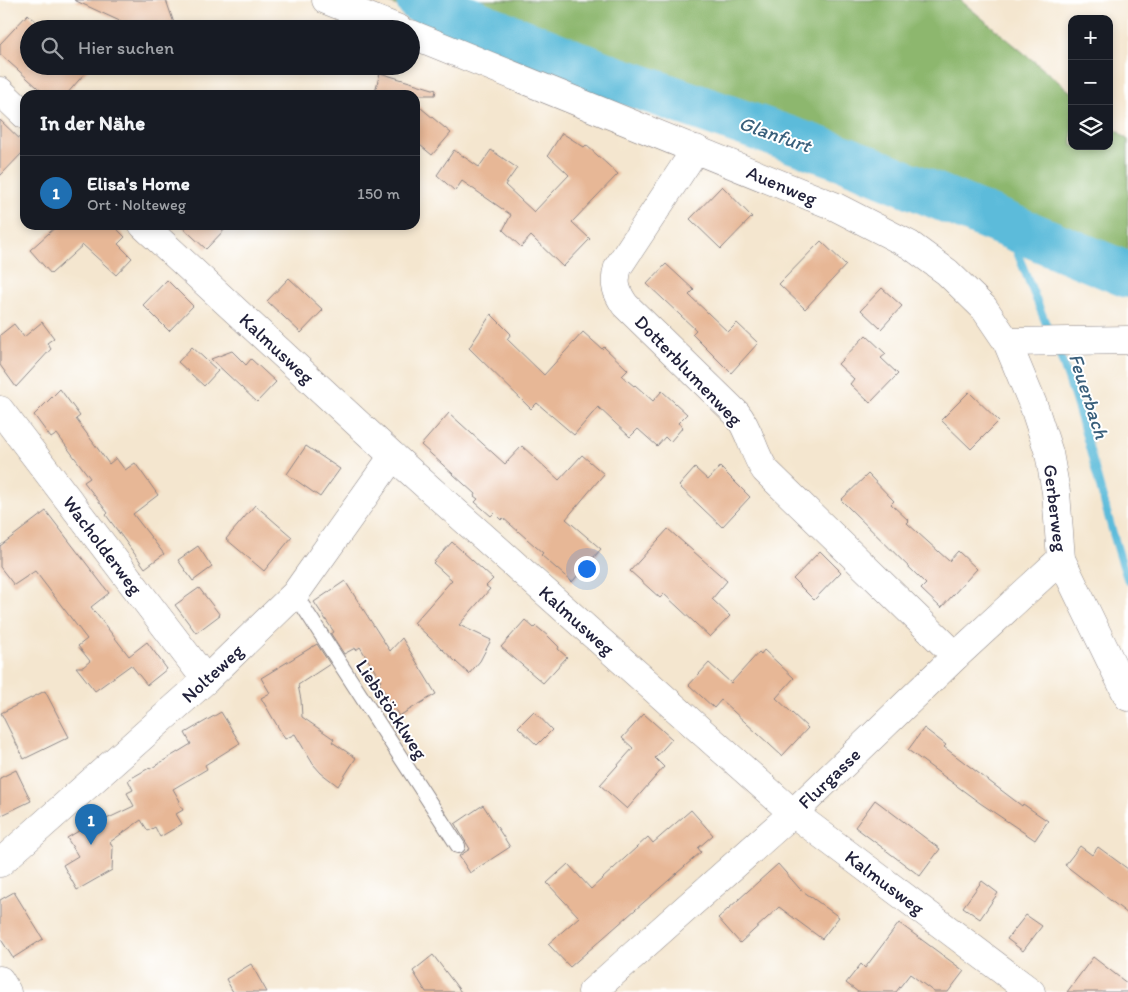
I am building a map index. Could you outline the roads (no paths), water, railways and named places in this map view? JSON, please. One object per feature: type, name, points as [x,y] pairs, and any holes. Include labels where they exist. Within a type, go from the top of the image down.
[{"type":"street","points":[[326,0],[376,20]]},
{"type":"street","name":"Auenweg","points":[[420,38],[834,206],[910,245],[947,272],[1016,342]]},
{"type":"street","points":[[0,91],[20,110]]},
{"type":"street","name":"Dotterblumenweg","points":[[696,149],[618,267],[615,286],[618,296],[744,422],[757,458],[765,470],[956,656]]},
{"type":"street","name":"Kalmusweg","points":[[148,230],[394,456],[793,813],[1031,992]]},
{"type":"street","points":[[1016,342],[1128,340]]},
{"type":"street","name":"Gerberweg","points":[[1016,342],[1049,454],[1056,492],[1061,559],[1128,697]]},
{"type":"street","name":"Wacholderweg","points":[[0,410],[206,680]]},
{"type":"street","name":"Nolteweg","points":[[0,863],[206,680],[295,594],[394,456]]},
{"type":"street","name":"Flurgasse","points":[[592,992],[793,813],[956,656],[1061,559]]},
{"type":"street","points":[[0,980],[8,992]]},
{"type":"lane","name":"Liebstöcklweg","points":[[295,594],[458,846]]},
{"type":"waterway","name":"Glanfurt","points":[[419,0],[611,77],[847,159],[1128,275]]},
{"type":"waterway","name":"Feuerbach","points":[[1006,225],[1051,336]]},
{"type":"waterway","name":"Feuerbach","points":[[1056,346],[1077,404],[1118,552],[1128,581]]},
{"type":"place","name":"Elisa's Home","points":[[91,845]]}]
